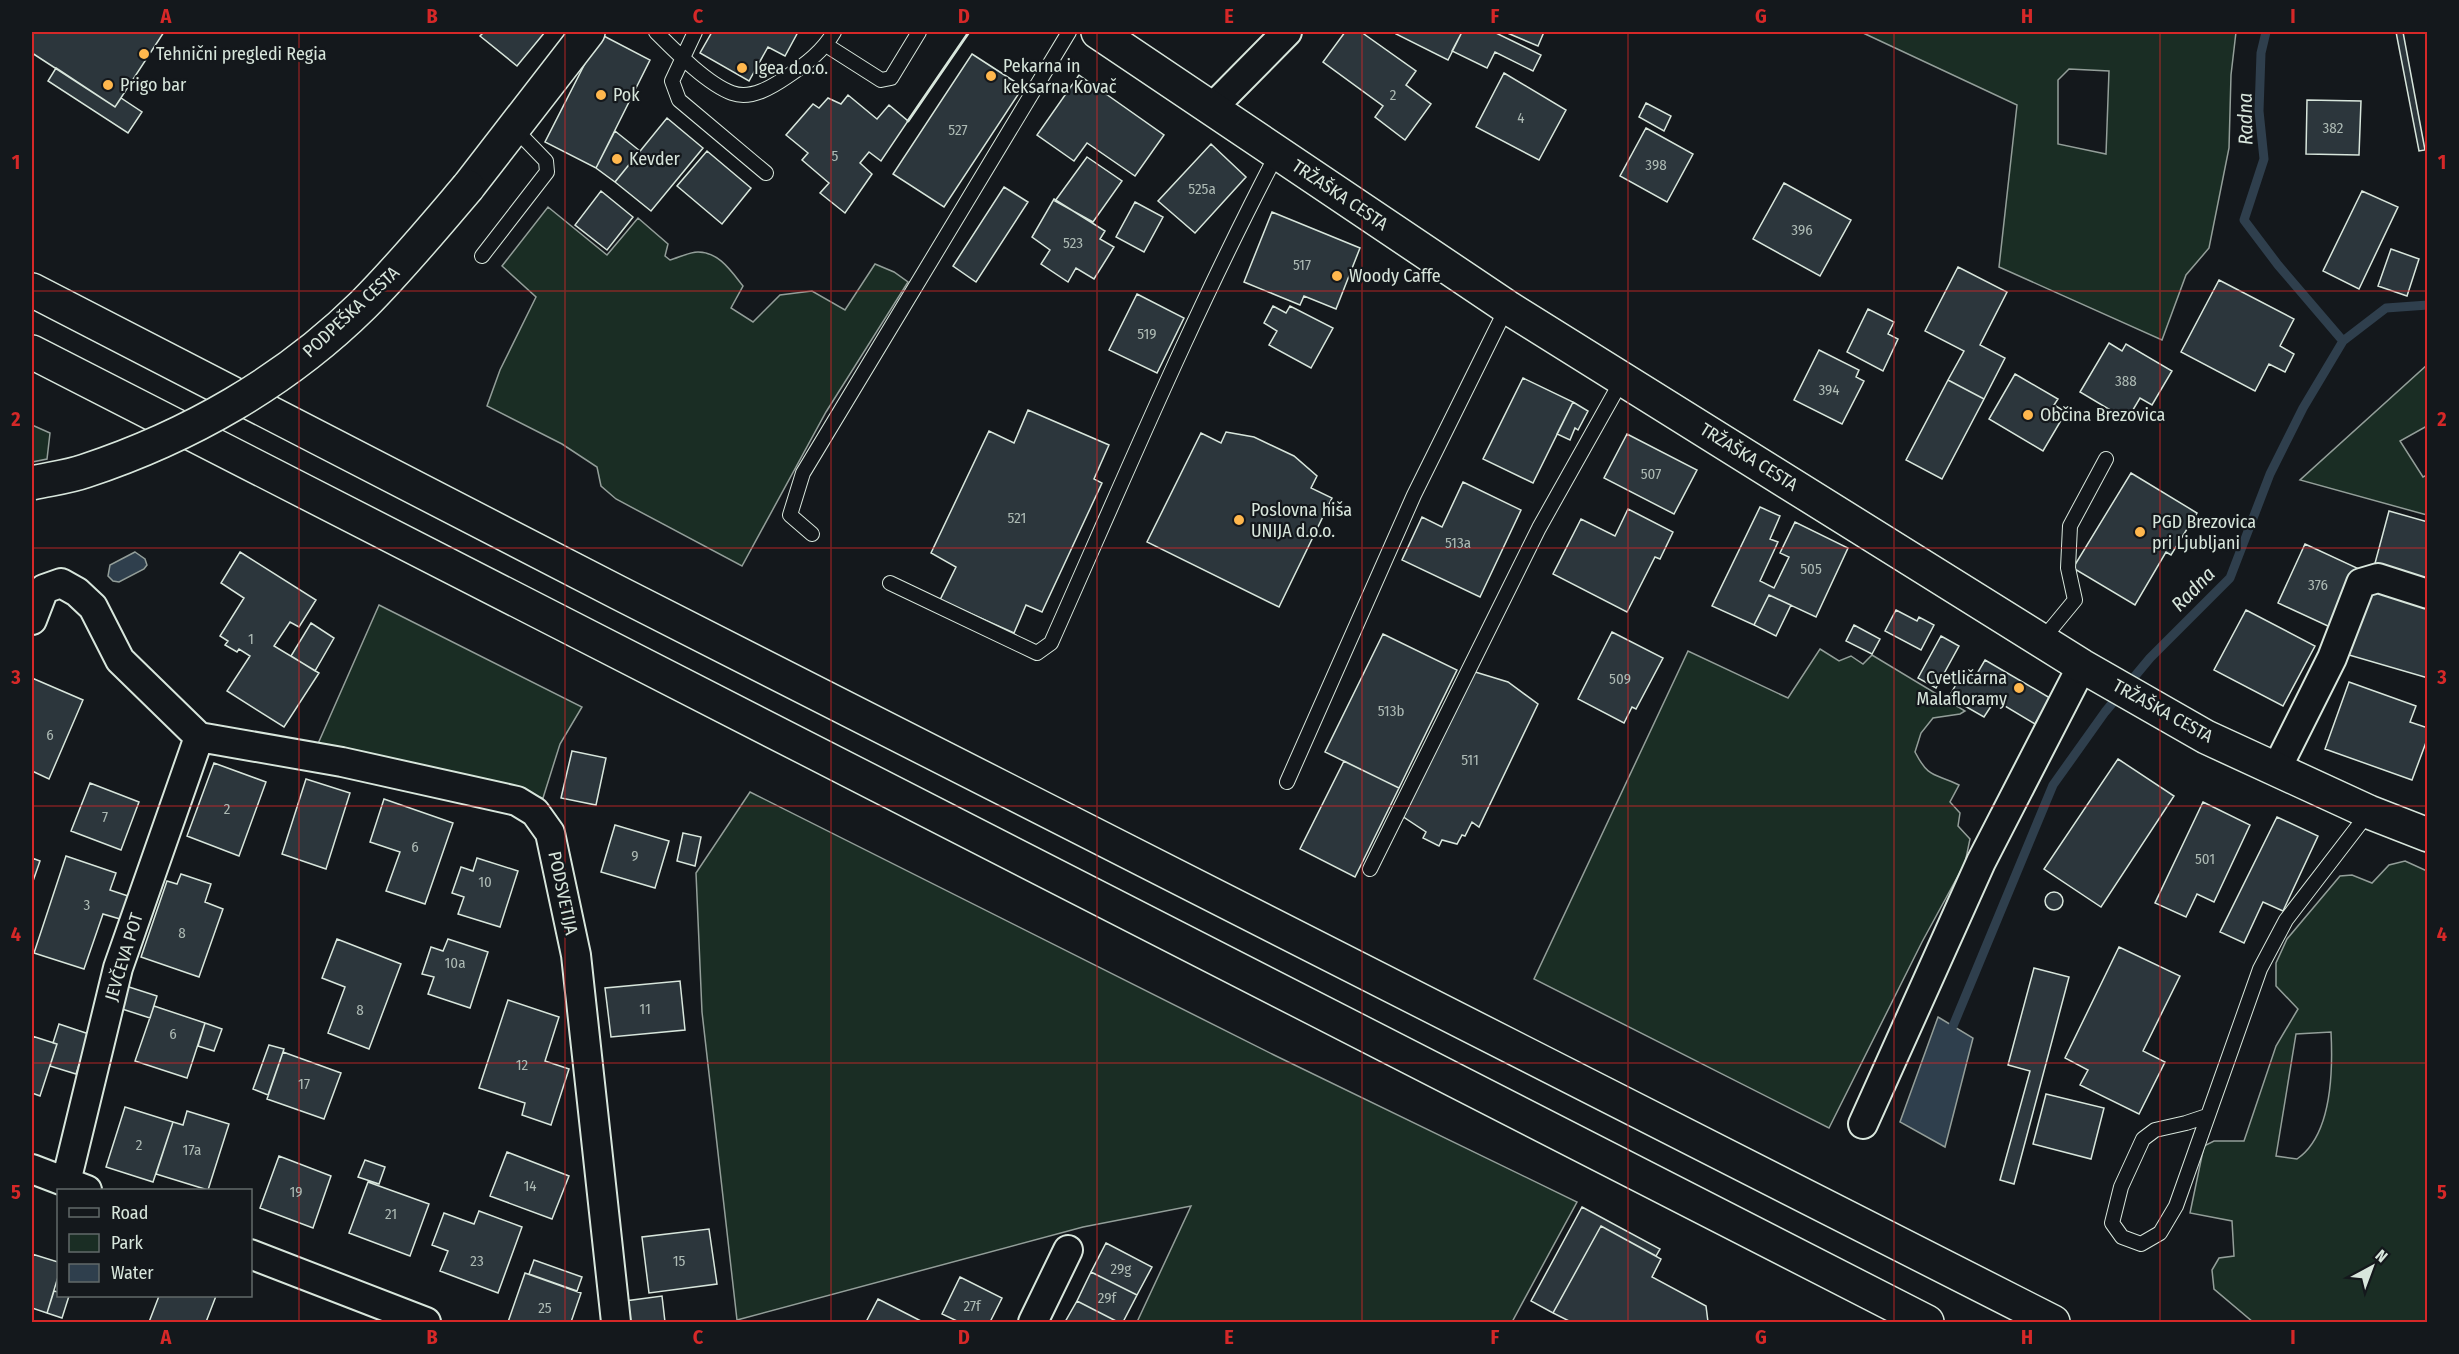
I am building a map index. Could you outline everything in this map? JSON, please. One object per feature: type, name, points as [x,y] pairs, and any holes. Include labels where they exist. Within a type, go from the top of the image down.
[{"type":"main road","name":"PODPEŠKA CESTA","points":[[32,483],[83,472],[161,442],[211,418],[255,391],[312,351],[362,306],[412,253],[468,187],[588,32]]},
{"type":"main road","name":"TRŽAŠKA CESTA","points":[[1098,32],[1507,307],[2082,666],[2206,737],[2369,812],[2427,835]]},
{"type":"main road","points":[[32,290],[2053,1323]]},
{"type":"main road","points":[[32,352],[1927,1323]]},
{"type":"street","points":[[1211,109],[1287,32]]},
{"type":"street","points":[[2276,770],[2332,658],[2361,583],[2378,578],[2427,594]]},
{"type":"street","points":[[32,620],[44,590],[61,583],[77,592],[93,608],[120,660],[199,737]]},
{"type":"street","points":[[1863,1124],[1981,862],[2082,666]]},
{"type":"street","name":"JEVČEVA POT","points":[[77,1186],[118,968],[199,737]]},
{"type":"street","name":"PODSVETIJA","points":[[199,737],[342,762],[517,801],[535,812],[550,833],[576,955],[616,1323]]},
{"type":"street","points":[[32,1169],[77,1186]]},
{"type":"street","points":[[1033,1323],[1068,1250]]},
{"type":"street","points":[[252,1255],[426,1323]]},
{"type":"lane","points":[[656,32],[682,58],[732,93],[750,94],[766,90],[807,63],[826,45],[834,32]]},
{"type":"lane","points":[[695,32],[672,81],[679,100],[765,173]]},
{"type":"lane","points":[[826,45],[881,80],[891,78],[919,32]]},
{"type":"lane","points":[[812,534],[790,515],[803,473],[1069,32]]},
{"type":"lane","points":[[482,256],[548,172],[546,161],[514,128]]},
{"type":"lane","points":[[890,583],[1037,653],[1052,643],[1156,407],[1278,152]]},
{"type":"lane","points":[[1287,782],[1414,495],[1507,307]]},
{"type":"lane","points":[[1370,868],[1539,528],[1623,378]]},
{"type":"lane","points":[[2042,640],[2075,600],[2068,568],[2070,526],[2106,459]]},
{"type":"lane","points":[[2207,1116],[2155,1130],[2143,1138],[2121,1187],[2112,1223],[2122,1237],[2141,1244],[2160,1233],[2176,1206],[2260,969],[2286,920],[2369,812]]},
{"type":"green space","points":[[1861,32],[2236,32],[2231,75],[2229,148],[2209,248],[2186,275],[2162,340],[1999,267],[2017,105]],"holes":[[[2069,69],[2109,71],[2106,154],[2058,144],[2058,80]]]},
{"type":"green space","points":[[548,207],[607,255],[638,218],[668,244],[665,256],[670,260],[695,252],[712,255],[724,263],[743,286],[731,308],[753,322],[780,295],[812,291],[845,310],[875,264],[894,272],[908,282],[826,412],[742,566],[616,499],[601,486],[597,467],[562,444],[487,406],[500,370],[536,297],[502,266]]},
{"type":"green space","points":[[2427,365],[2427,426],[2400,441],[2423,477],[2427,475],[2427,515],[2300,480]]},
{"type":"green space","points":[[32,425],[50,433],[47,459],[32,462]]},
{"type":"green space","points":[[379,605],[582,707],[560,744],[543,798],[317,746]]},
{"type":"green space","points":[[1820,649],[1839,661],[1851,656],[1863,664],[1872,655],[1965,711],[1960,714],[1933,718],[1921,733],[1915,752],[1928,771],[1959,785],[1950,802],[1960,813],[1958,826],[1970,839],[1965,863],[1922,942],[1829,1128],[1534,979],[1688,651],[1788,698]]},
{"type":"green space","points":[[750,792],[1274,1055],[1577,1202],[1512,1322],[1137,1322],[1191,1206],[1083,1227],[737,1320],[702,1012],[696,873]]},
{"type":"green space","points":[[2405,861],[2427,871],[2427,1322],[2253,1322],[2214,1289],[2212,1270],[2219,1258],[2234,1256],[2232,1221],[2190,1213],[2204,1146],[2214,1141],[2244,1141],[2276,1046],[2298,1009],[2276,986],[2276,963],[2287,939],[2340,876],[2352,875],[2372,883],[2389,865]],"holes":[[[2331,1032],[2328,1101],[2317,1135],[2309,1148],[2297,1159],[2276,1156],[2296,1034]]]},
{"type":"water","points":[[135,552],[145,559],[147,565],[144,569],[119,582],[113,581],[108,576],[110,565]]},
{"type":"water","points":[[1938,1017],[1973,1038],[1945,1147],[1900,1122]]},
{"type":"building","points":[[32,32],[164,32],[115,107],[32,53]]},
{"type":"building","points":[[484,32],[545,32],[517,66],[480,36]]},
{"type":"building","name":"Igea d.o.o.","points":[[712,32],[798,32],[785,56],[768,47],[749,81],[700,53]]},
{"type":"building","points":[[1345,32],[1361,32],[1416,71],[1406,85],[1431,104],[1405,140],[1375,117],[1383,106],[1323,62]]},
{"type":"building","points":[[1397,32],[1462,32],[1448,60],[1396,34]]},
{"type":"building","points":[[1462,32],[1494,32],[1541,55],[1533,71],[1495,52],[1487,68],[1452,51]]},
{"type":"building","points":[[1505,32],[1544,32],[1538,46]]},
{"type":"building","points":[[2396,32],[2403,32],[2425,150],[2419,151]]},
{"type":"building","name":"Pok","points":[[600,34],[650,60],[596,168],[545,142]]},
{"type":"building","points":[[972,54],[1023,87],[944,207],[893,174]]},
{"type":"building","points":[[56,68],[115,107],[121,98],[142,112],[128,133],[48,81]]},
{"type":"building","points":[[1504,73],[1566,110],[1539,160],[1476,127]]},
{"type":"building","points":[[1079,75],[1164,135],[1135,176],[1087,143],[1074,161],[1037,135]]},
{"type":"building","points":[[848,95],[877,119],[889,105],[908,121],[881,161],[869,152],[860,163],[872,174],[845,213],[820,193],[829,183],[802,160],[808,153],[786,135],[813,104],[819,108],[828,98],[841,104]]},
{"type":"building","points":[[2307,100],[2361,101],[2359,155],[2306,154]]},
{"type":"building","points":[[1646,103],[1671,116],[1664,131],[1639,117]]},
{"type":"building","points":[[667,118],[703,148],[651,211],[615,182]]},
{"type":"building","points":[[1646,128],[1693,154],[1667,202],[1620,176]]},
{"type":"building","name":"Kevder","points":[[615,131],[640,151],[615,182],[596,168]]},
{"type":"building","points":[[1211,144],[1246,177],[1195,233],[1158,201]]},
{"type":"building","points":[[707,151],[751,188],[722,224],[677,186]]},
{"type":"building","points":[[1087,157],[1122,181],[1093,222],[1055,201]]},
{"type":"building","points":[[1784,183],[1851,220],[1820,276],[1753,239]]},
{"type":"building","points":[[1004,187],[1028,202],[976,282],[953,266]]},
{"type":"building","points":[[601,191],[633,217],[607,250],[575,225]]},
{"type":"building","points":[[2362,191],[2398,207],[2359,289],[2323,271]]},
{"type":"building","points":[[1054,199],[1105,231],[1100,239],[1114,247],[1094,279],[1076,268],[1068,282],[1041,264],[1050,250],[1032,237]]},
{"type":"building","points":[[1135,202],[1163,217],[1144,252],[1116,237]]},
{"type":"building","points":[[1272,212],[1360,248],[1336,309],[1304,296],[1300,305],[1244,282]]},
{"type":"building","points":[[2391,249],[2419,259],[2407,296],[2378,286]]},
{"type":"building","points":[[1958,267],[2007,292],[1980,345],[2005,358],[1984,399],[1948,380],[1964,351],[1925,331]]},
{"type":"building","points":[[2219,280],[2294,319],[2280,346],[2294,354],[2285,372],[2269,364],[2255,391],[2181,352]]},
{"type":"building","points":[[1137,294],[1184,318],[1157,373],[1109,350]]},
{"type":"building","points":[[1273,306],[1286,313],[1290,306],[1333,328],[1311,368],[1269,345],[1277,331],[1264,323]]},
{"type":"building","points":[[1868,309],[1894,322],[1888,334],[1898,339],[1883,371],[1847,352]]},
{"type":"building","points":[[2109,343],[2122,351],[2126,344],[2172,371],[2152,405],[2140,398],[2127,420],[2080,392]]},
{"type":"building","points":[[1819,350],[1859,370],[1856,377],[1864,381],[1842,424],[1794,400]]},
{"type":"building","name":"Občina Brezovica","points":[[2015,374],[2058,399],[2054,405],[2066,412],[2043,451],[1989,419]]},
{"type":"building","points":[[1523,378],[1573,402],[1533,483],[1483,459]]},
{"type":"building","points":[[1948,380],[1984,399],[1942,479],[1906,460]]},
{"type":"building","points":[[1573,402],[1588,411],[1578,430],[1575,428],[1570,440],[1557,434]]},
{"type":"building","points":[[1028,410],[1109,445],[1094,479],[1102,483],[1042,612],[1026,605],[1014,633],[940,600],[956,567],[931,553],[989,431],[1014,443]]},
{"type":"building","name":"Poslovna hiša UNIJA d.o.o.","points":[[1226,432],[1254,437],[1294,456],[1317,476],[1311,488],[1332,498],[1279,607],[1147,542],[1201,433],[1221,443]]},
{"type":"building","points":[[1627,434],[1697,470],[1674,514],[1604,478]]},
{"type":"building","name":"PGD Brezovica pri Ljubljani","points":[[2131,473],[2197,513],[2171,555],[2166,552],[2135,605],[2073,568]]},
{"type":"building","points":[[1463,482],[1521,510],[1480,597],[1402,560],[1422,517],[1442,527]]},
{"type":"building","points":[[1760,507],[1780,516],[1770,539],[1778,542],[1760,581],[1774,588],[1789,557],[1780,553],[1795,522],[1848,548],[1816,617],[1769,595],[1754,625],[1712,606]]},
{"type":"building","points":[[1628,509],[1673,532],[1660,559],[1655,557],[1627,612],[1553,574],[1581,519],[1615,536]]},
{"type":"building","points":[[2389,511],[2428,522],[2428,582],[2374,567]]},
{"type":"building","points":[[2305,544],[2357,568],[2330,627],[2278,603]]},
{"type":"building","points":[[240,552],[316,600],[299,627],[290,622],[274,646],[319,673],[284,727],[227,691],[250,656],[239,649],[237,652],[225,645],[228,641],[220,636],[244,598],[221,583]]},
{"type":"building","points":[[2369,588],[2428,606],[2428,678],[2349,655]]},
{"type":"building","points":[[1769,595],[1791,605],[1776,636],[1754,625]]},
{"type":"building","points":[[1896,610],[1917,621],[1919,617],[1934,625],[1921,650],[1885,631]]},
{"type":"building","points":[[2246,610],[2315,646],[2283,706],[2214,670]]},
{"type":"building","points":[[311,623],[334,638],[315,671],[291,656]]},
{"type":"building","points":[[1854,625],[1880,639],[1872,654],[1846,641]]},
{"type":"building","points":[[1612,632],[1663,658],[1636,709],[1632,707],[1624,723],[1578,699]]},
{"type":"building","points":[[1383,634],[1457,670],[1399,788],[1325,752]]},
{"type":"building","points":[[1941,636],[1959,646],[1936,688],[1918,678]]},
{"type":"building","points":[[1985,660],[2050,698],[2035,724],[1995,700],[1984,717],[1949,697],[1963,672],[1974,679]]},
{"type":"building","points":[[1472,671],[1508,682],[1538,704],[1479,827],[1472,822],[1465,836],[1462,835],[1457,844],[1442,840],[1439,846],[1423,838],[1426,832],[1402,816]]},
{"type":"building","points":[[32,678],[83,700],[49,779],[32,771]]},
{"type":"building","points":[[2349,682],[2416,706],[2410,722],[2428,728],[2428,737],[2412,780],[2325,749]]},
{"type":"building","points":[[572,751],[606,758],[596,805],[561,798]]},
{"type":"building","points":[[2118,759],[2174,796],[2101,907],[2044,869]]},
{"type":"building","points":[[1344,761],[1399,788],[1355,877],[1300,849]]},
{"type":"building","points":[[214,763],[266,782],[239,856],[187,836]]},
{"type":"building","points":[[306,779],[350,793],[326,869],[282,854]]},
{"type":"building","points":[[90,783],[139,802],[121,850],[71,831]]},
{"type":"building","points":[[384,799],[453,823],[425,904],[386,891],[400,852],[370,842]]},
{"type":"building","points":[[2203,802],[2250,825],[2214,902],[2197,894],[2186,917],[2155,903]]},
{"type":"building","points":[[2277,817],[2318,836],[2283,911],[2263,902],[2244,943],[2220,932]]},
{"type":"building","points":[[615,825],[669,841],[655,888],[601,872]]},
{"type":"building","points":[[683,833],[701,837],[695,866],[677,861]]},
{"type":"building","points":[[66,856],[116,873],[110,890],[128,896],[120,919],[103,914],[84,969],[34,953]]},
{"type":"building","points":[[32,858],[40,861],[32,884]]},
{"type":"building","points":[[477,858],[518,871],[500,927],[458,914],[464,897],[452,893],[461,867],[473,871]]},
{"type":"building","points":[[181,874],[211,884],[205,902],[223,909],[199,977],[141,957],[167,881],[177,884]]},
{"type":"building","points":[[2054,892],[2060,895],[2063,901],[2060,907],[2054,910],[2048,907],[2045,901],[2048,895]]},
{"type":"building","points":[[337,939],[401,964],[369,1049],[328,1033],[345,987],[322,978]]},
{"type":"building","points":[[448,939],[488,952],[470,1008],[428,994],[434,977],[422,974],[431,947],[443,951]]},
{"type":"building","points":[[2119,947],[2180,976],[2143,1051],[2165,1062],[2139,1114],[2080,1085],[2088,1070],[2065,1058]]},
{"type":"building","points":[[2034,968],[2069,977],[2014,1184],[2000,1180],[2030,1071],[2008,1065]]},
{"type":"building","points":[[680,981],[685,1030],[611,1037],[605,988]]},
{"type":"building","points":[[126,986],[157,996],[150,1018],[119,1008]]},
{"type":"building","points":[[508,1000],[559,1017],[545,1061],[569,1069],[551,1125],[522,1115],[525,1103],[479,1088]]},
{"type":"building","points":[[154,1006],[205,1023],[187,1078],[135,1061]]},
{"type":"building","points":[[205,1023],[222,1029],[214,1051],[198,1046]]},
{"type":"building","points":[[59,1024],[89,1034],[76,1074],[50,1066],[57,1044],[53,1043]]},
{"type":"building","points":[[32,1036],[57,1044],[40,1096],[32,1093]]},
{"type":"building","points":[[269,1045],[284,1049],[268,1095],[253,1089]]},
{"type":"building","points":[[283,1052],[341,1073],[324,1119],[267,1099]]},
{"type":"building","points":[[2046,1094],[2104,1108],[2091,1159],[2033,1144]]},
{"type":"building","points":[[125,1107],[173,1122],[153,1182],[106,1167]]},
{"type":"building","points":[[187,1111],[229,1124],[208,1189],[156,1174],[173,1122],[183,1125]]},
{"type":"building","points":[[507,1152],[569,1176],[552,1219],[490,1196]]},
{"type":"building","points":[[279,1156],[331,1176],[313,1228],[260,1208]]},
{"type":"building","points":[[365,1160],[385,1167],[379,1184],[358,1177]]},
{"type":"building","points":[[368,1182],[429,1204],[410,1256],[349,1233]]},
{"type":"building","points":[[1582,1207],[1660,1249],[1656,1256],[1601,1226],[1553,1313],[1531,1301]]},
{"type":"building","points":[[479,1211],[522,1227],[498,1293],[440,1271],[448,1251],[432,1245],[444,1213],[474,1224]]},
{"type":"building","points":[[1601,1226],[1661,1259],[1652,1277],[1706,1306],[1708,1322],[1571,1322],[1553,1313]]},
{"type":"building","points":[[709,1229],[717,1284],[649,1293],[642,1237]]},
{"type":"building","points":[[1106,1243],[1152,1267],[1137,1295],[1091,1272]]},
{"type":"building","points":[[32,1254],[57,1262],[57,1280],[47,1313],[32,1308]]},
{"type":"building","points":[[534,1260],[582,1277],[577,1291],[529,1274]]},
{"type":"building","points":[[1091,1272],[1137,1295],[1123,1322],[1118,1322],[1077,1301]]},
{"type":"building","points":[[525,1273],[581,1293],[571,1322],[508,1322]]},
{"type":"building","points":[[960,1277],[1002,1298],[990,1322],[959,1322],[942,1314]]},
{"type":"building","points":[[54,1291],[57,1292],[57,1297],[69,1297],[62,1318],[47,1313]]},
{"type":"building","points":[[662,1296],[665,1322],[628,1322],[625,1301]]},
{"type":"building","points":[[159,1297],[216,1297],[206,1322],[149,1322]]},
{"type":"building","points":[[878,1299],[921,1321],[866,1322]]},
{"type":"building","points":[[1077,1301],[1118,1322],[1065,1322]]},
{"type":"waterway","name":"Radna","points":[[1953,1026],[2053,785],[2105,712],[2150,658],[2230,578],[2270,474],[2303,408],[2343,341],[2278,265],[2244,220],[2264,159],[2259,111],[2261,53],[2266,32]]},
{"type":"waterway","points":[[2343,341],[2386,308],[2428,305]]},
{"type":"wall","points":[[908,121],[969,32]]},
{"type":"place","name":"Tehnični pregledi Regia","points":[[144,54]]},
{"type":"place","name":"Igea d.o.o.","points":[[742,68]]},
{"type":"place","name":"Pekarna in keksarna Kovač","points":[[991,76]]},
{"type":"place","name":"Prigo bar","points":[[108,85]]},
{"type":"place","name":"Pok","points":[[601,95]]},
{"type":"place","name":"Kevder","points":[[617,159]]},
{"type":"place","name":"Woody Caffe","points":[[1337,276]]},
{"type":"place","name":"Občina Brezovica","points":[[2028,415]]},
{"type":"place","name":"Poslovna hiša UNIJA d.o.o.","points":[[1239,520]]},
{"type":"place","name":"PGD Brezovica pri Ljubljani","points":[[2140,532]]},
{"type":"place","name":"Cvetličarna Malafloramy","points":[[2019,688]]}]
